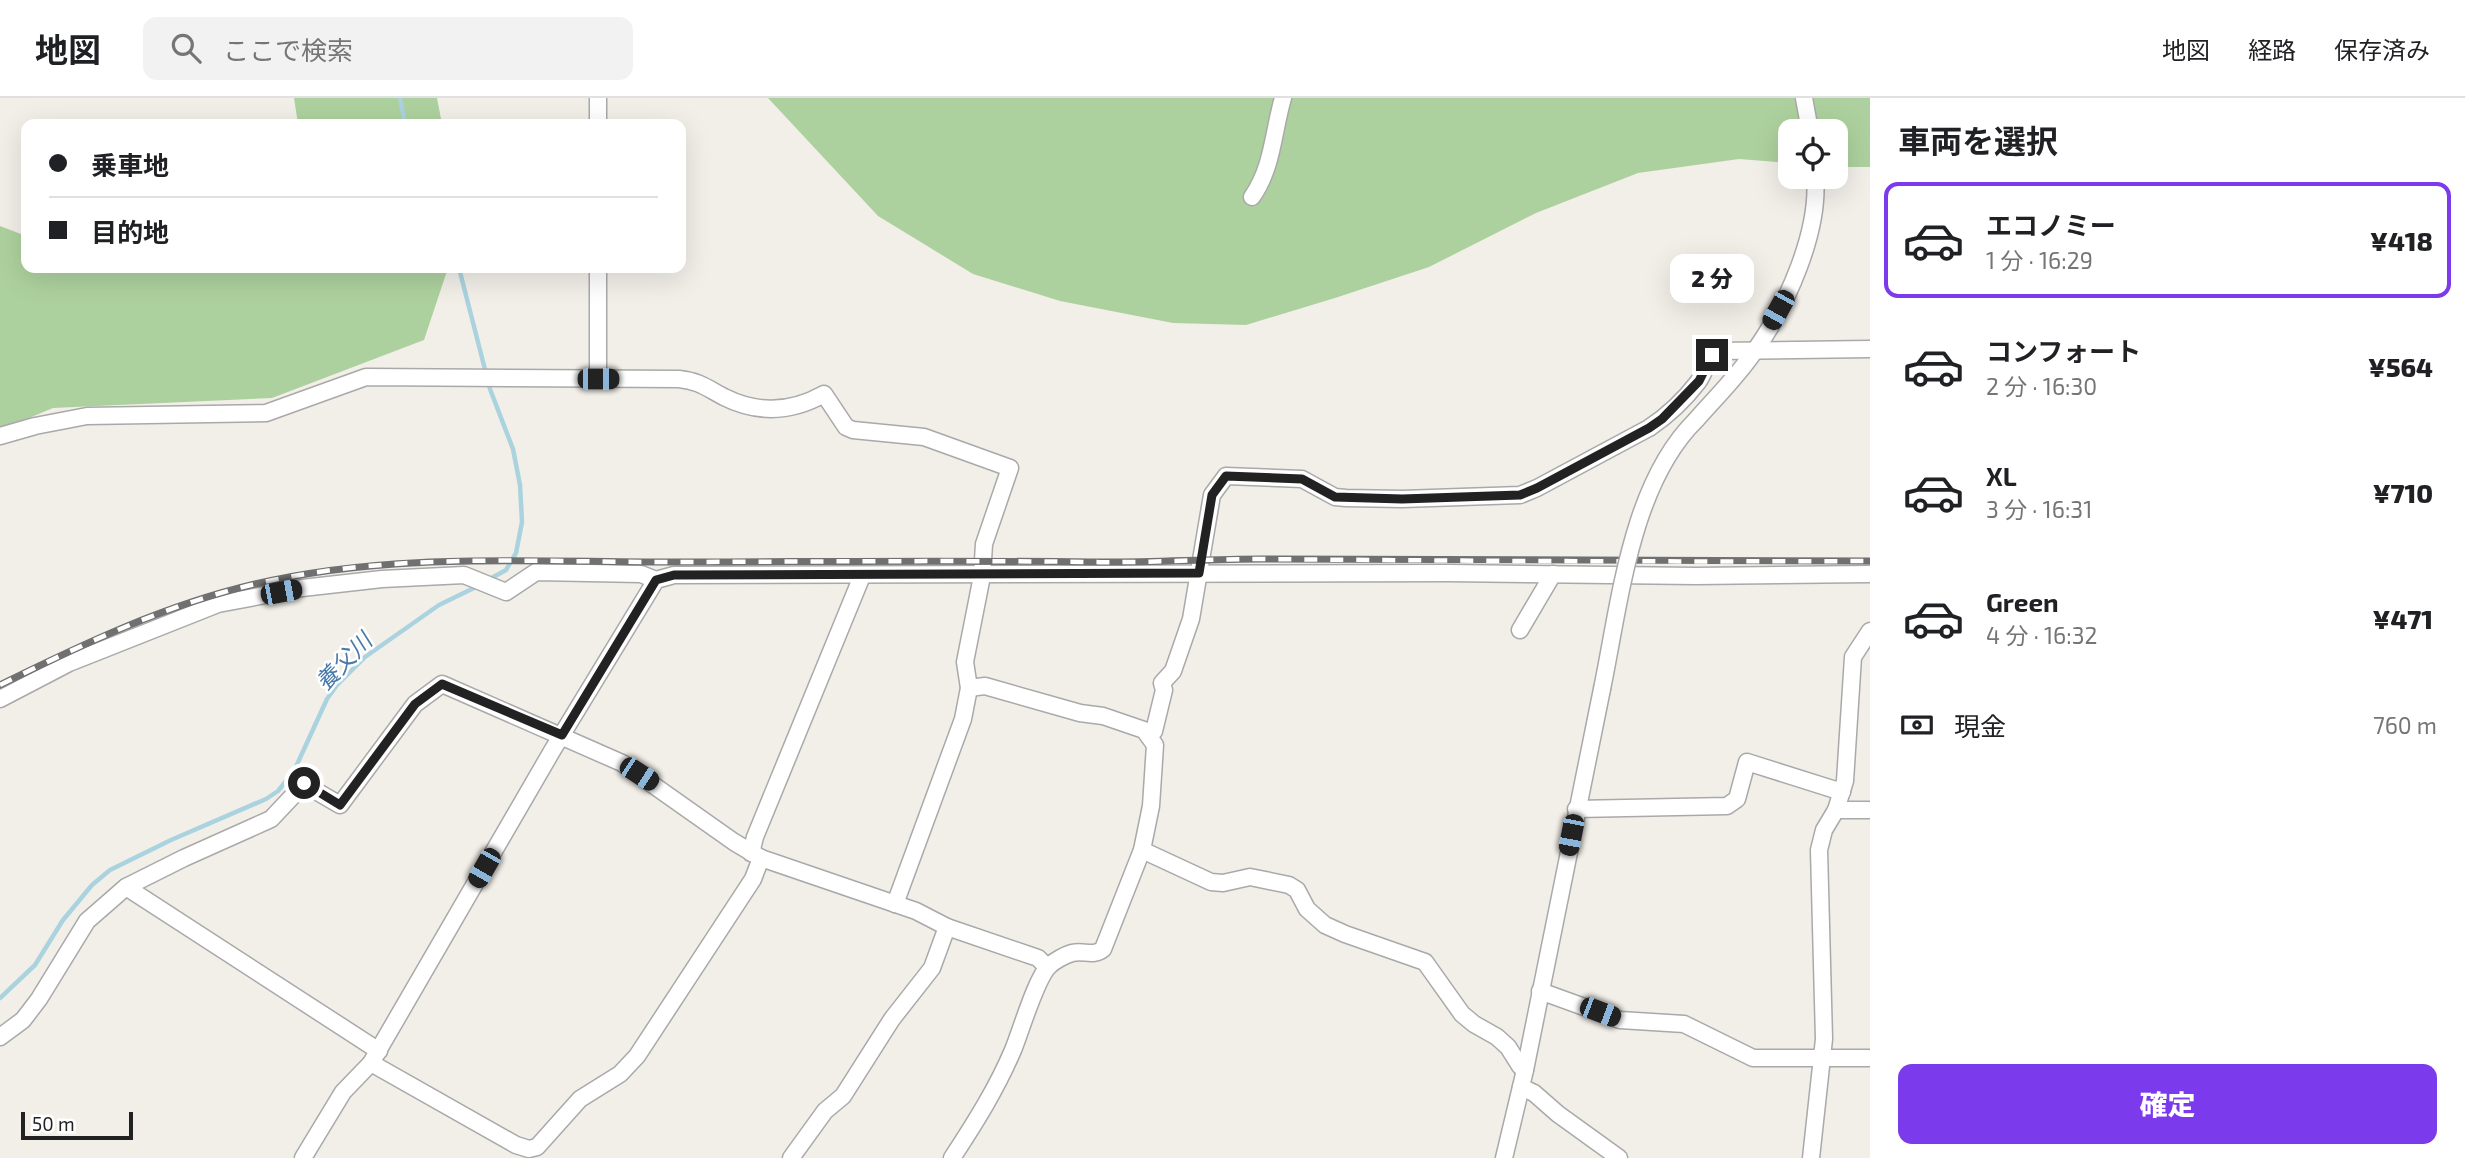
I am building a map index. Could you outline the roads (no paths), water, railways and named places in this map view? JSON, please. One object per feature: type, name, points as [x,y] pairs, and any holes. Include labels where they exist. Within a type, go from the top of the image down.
[{"type":"street","points":[[598,98],[598,119]]},
{"type":"street","points":[[1252,197],[1259,187],[1271,156],[1274,127],[1283,98]]},
{"type":"street","points":[[1804,98],[1808,119]]},
{"type":"street","points":[[1504,1158],[1525,1070],[1632,544],[1644,505],[1685,430],[1756,349],[1789,290],[1808,243],[1816,189]]},
{"type":"street","points":[[598,273],[598,379]]},
{"type":"street","points":[[1150,736],[1154,731],[1164,690],[1162,683],[1173,671],[1191,619],[1212,495],[1226,476],[1302,479],[1335,497],[1402,499],[1520,495],[1662,419],[1699,381],[1707,361],[1719,351],[1870,349]]},
{"type":"street","points":[[0,436],[87,416],[266,413],[366,377],[696,381],[734,401],[765,409],[801,405],[824,394],[846,427],[853,430],[924,438],[1010,468],[984,544],[982,576],[965,662],[969,688],[963,719],[895,904]]},
{"type":"street","points":[[0,699],[69,663],[218,604],[302,588],[382,579],[464,575],[506,592],[536,572],[641,574],[656,580],[674,575],[1870,574]]},
{"type":"street","points":[[1520,629],[1553,574]]},
{"type":"street","points":[[127,887],[375,1057],[516,1145],[529,1149],[537,1147],[580,1099],[620,1073],[637,1056],[753,879],[755,837],[862,576]]},
{"type":"street","points":[[303,1158],[343,1092],[375,1057],[562,735],[656,580]]},
{"type":"street","points":[[1811,1158],[1824,1039],[1819,849],[1824,830],[1836,810],[1845,781],[1853,656],[1870,631]]},
{"type":"street","points":[[0,1037],[23,1020],[40,999],[87,921],[127,887],[194,853],[271,819],[304,783],[340,805],[415,704],[442,684],[622,763],[756,856],[916,911],[947,927],[1038,958],[1048,967]]},
{"type":"street","points":[[952,1158],[997,1084],[1048,967],[1074,952],[1091,954],[1098,953],[1103,948],[1142,850],[1151,806],[1155,745],[1144,730],[1103,716],[1080,713],[985,686],[969,688]]},
{"type":"street","points":[[1576,809],[1727,806],[1737,799],[1747,762],[1842,792]]},
{"type":"street","points":[[1836,810],[1870,810]]},
{"type":"street","points":[[1142,850],[1211,882],[1223,883],[1250,877],[1289,885],[1297,890],[1307,909],[1325,925],[1425,962],[1462,1014],[1497,1037],[1525,1070]]},
{"type":"street","points":[[791,1158],[825,1111],[843,1096],[892,1019],[932,968],[947,927]]},
{"type":"street","points":[[1540,991],[1620,1020],[1684,1024],[1753,1058],[1870,1058]]},
{"type":"street","points":[[1521,1087],[1534,1093],[1558,1114],[1619,1158]]},
{"type":"waterway","name":"養父川","points":[[400,98],[404,119]]},
{"type":"waterway","name":"養父川","points":[[460,273],[490,389],[513,449],[520,485],[522,522],[516,553],[506,570],[488,580]]},
{"type":"waterway","name":"養父川","points":[[0,998],[35,965],[63,920],[92,885],[110,870],[266,799],[278,791],[294,771],[327,699],[337,685],[365,657],[439,605],[478,586]]},
{"type":"railway","points":[[0,685],[125,627],[222,593],[303,574],[400,564],[448,561],[1111,562],[1262,559],[1870,561]]}]
